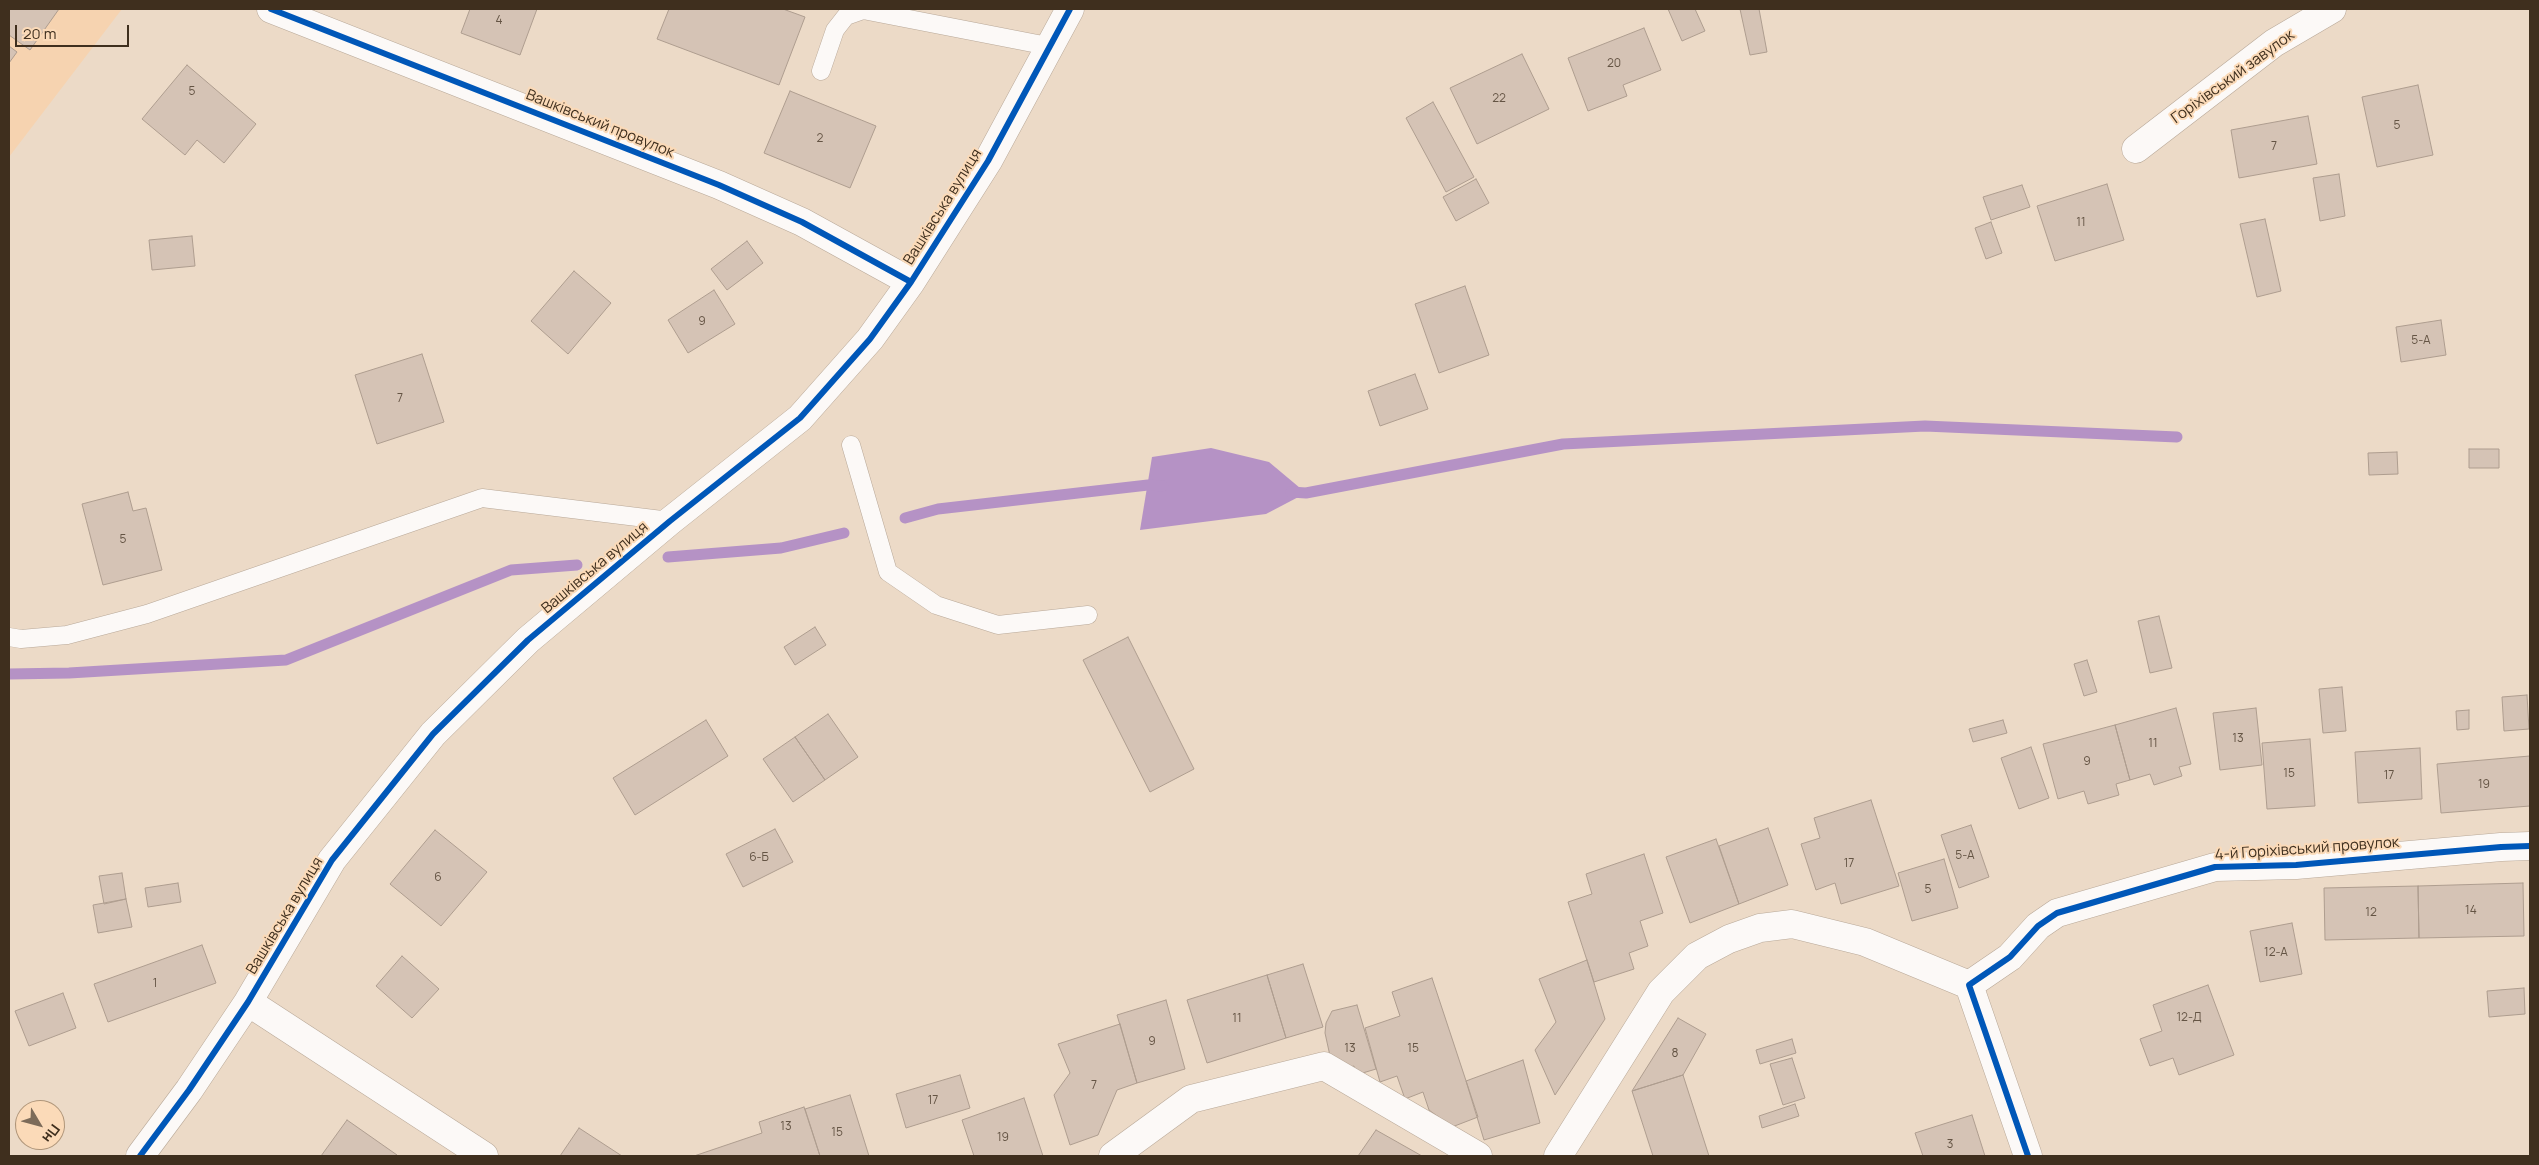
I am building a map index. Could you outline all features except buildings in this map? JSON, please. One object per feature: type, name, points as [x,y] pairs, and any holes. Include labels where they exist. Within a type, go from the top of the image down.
[{"type":"street","name":"Вашківський провулок","points":[[271,9],[719,185],[802,222],[911,282]]},
{"type":"street","name":"Вашківська вулиця","points":[[140,1156],[189,1090],[248,1002],[332,860],[433,734],[528,640],[670,521],[800,418],[870,339],[911,282],[988,161],[1048,46],[1070,9]]},
{"type":"street","name":"Горіхівський завулок","points":[[2136,149],[2274,43],[2332,9]]},
{"type":"street","name":"4-й Горіхівський провулок","points":[[1969,985],[2010,956],[2038,926],[2057,913],[2215,867],[2296,865],[2501,846],[2530,846]]},
{"type":"street","points":[[1558,1156],[1660,992],[1697,956],[1729,939],[1760,928],[1792,924],[1865,942],[1969,985],[2028,1156]]},
{"type":"street","points":[[248,1002],[484,1156]]},
{"type":"street","points":[[1112,1156],[1191,1099],[1324,1066],[1478,1156]]},
{"type":"lane","points":[[821,70],[835,30],[846,16],[864,10],[1048,46]]},
{"type":"lane","points":[[851,445],[888,572],[936,605],[998,625],[1088,615]]},
{"type":"lane","points":[[9,637],[21,639],[67,635],[147,614],[482,498],[670,521]]},
{"type":"shaded area","points":[[9,9],[122,9],[9,157]]},
{"type":"shaded area","points":[[1211,448],[1269,462],[1306,493],[1266,514],[1140,530],[1152,457]]},
{"type":"waterway","points":[[1291,492],[1306,493],[1563,444],[1925,426],[2177,437]]},
{"type":"waterway","points":[[905,518],[938,509],[1148,485],[1163,486]]},
{"type":"waterway","points":[[668,557],[781,548],[844,533]]},
{"type":"waterway","points":[[9,674],[69,673],[286,660],[511,570],[577,565]]},
{"type":"cycle path","points":[[271,9],[719,185],[802,222],[911,282]]},
{"type":"cycle path","points":[[140,1156],[189,1090],[248,1002],[332,860],[433,734],[528,640],[670,521],[800,418],[870,339],[911,282],[988,161],[1070,9]]},
{"type":"cycle path","points":[[2028,1156],[1969,985],[2010,957],[2038,926],[2057,913],[2215,867],[2296,865],[2530,846]]}]
